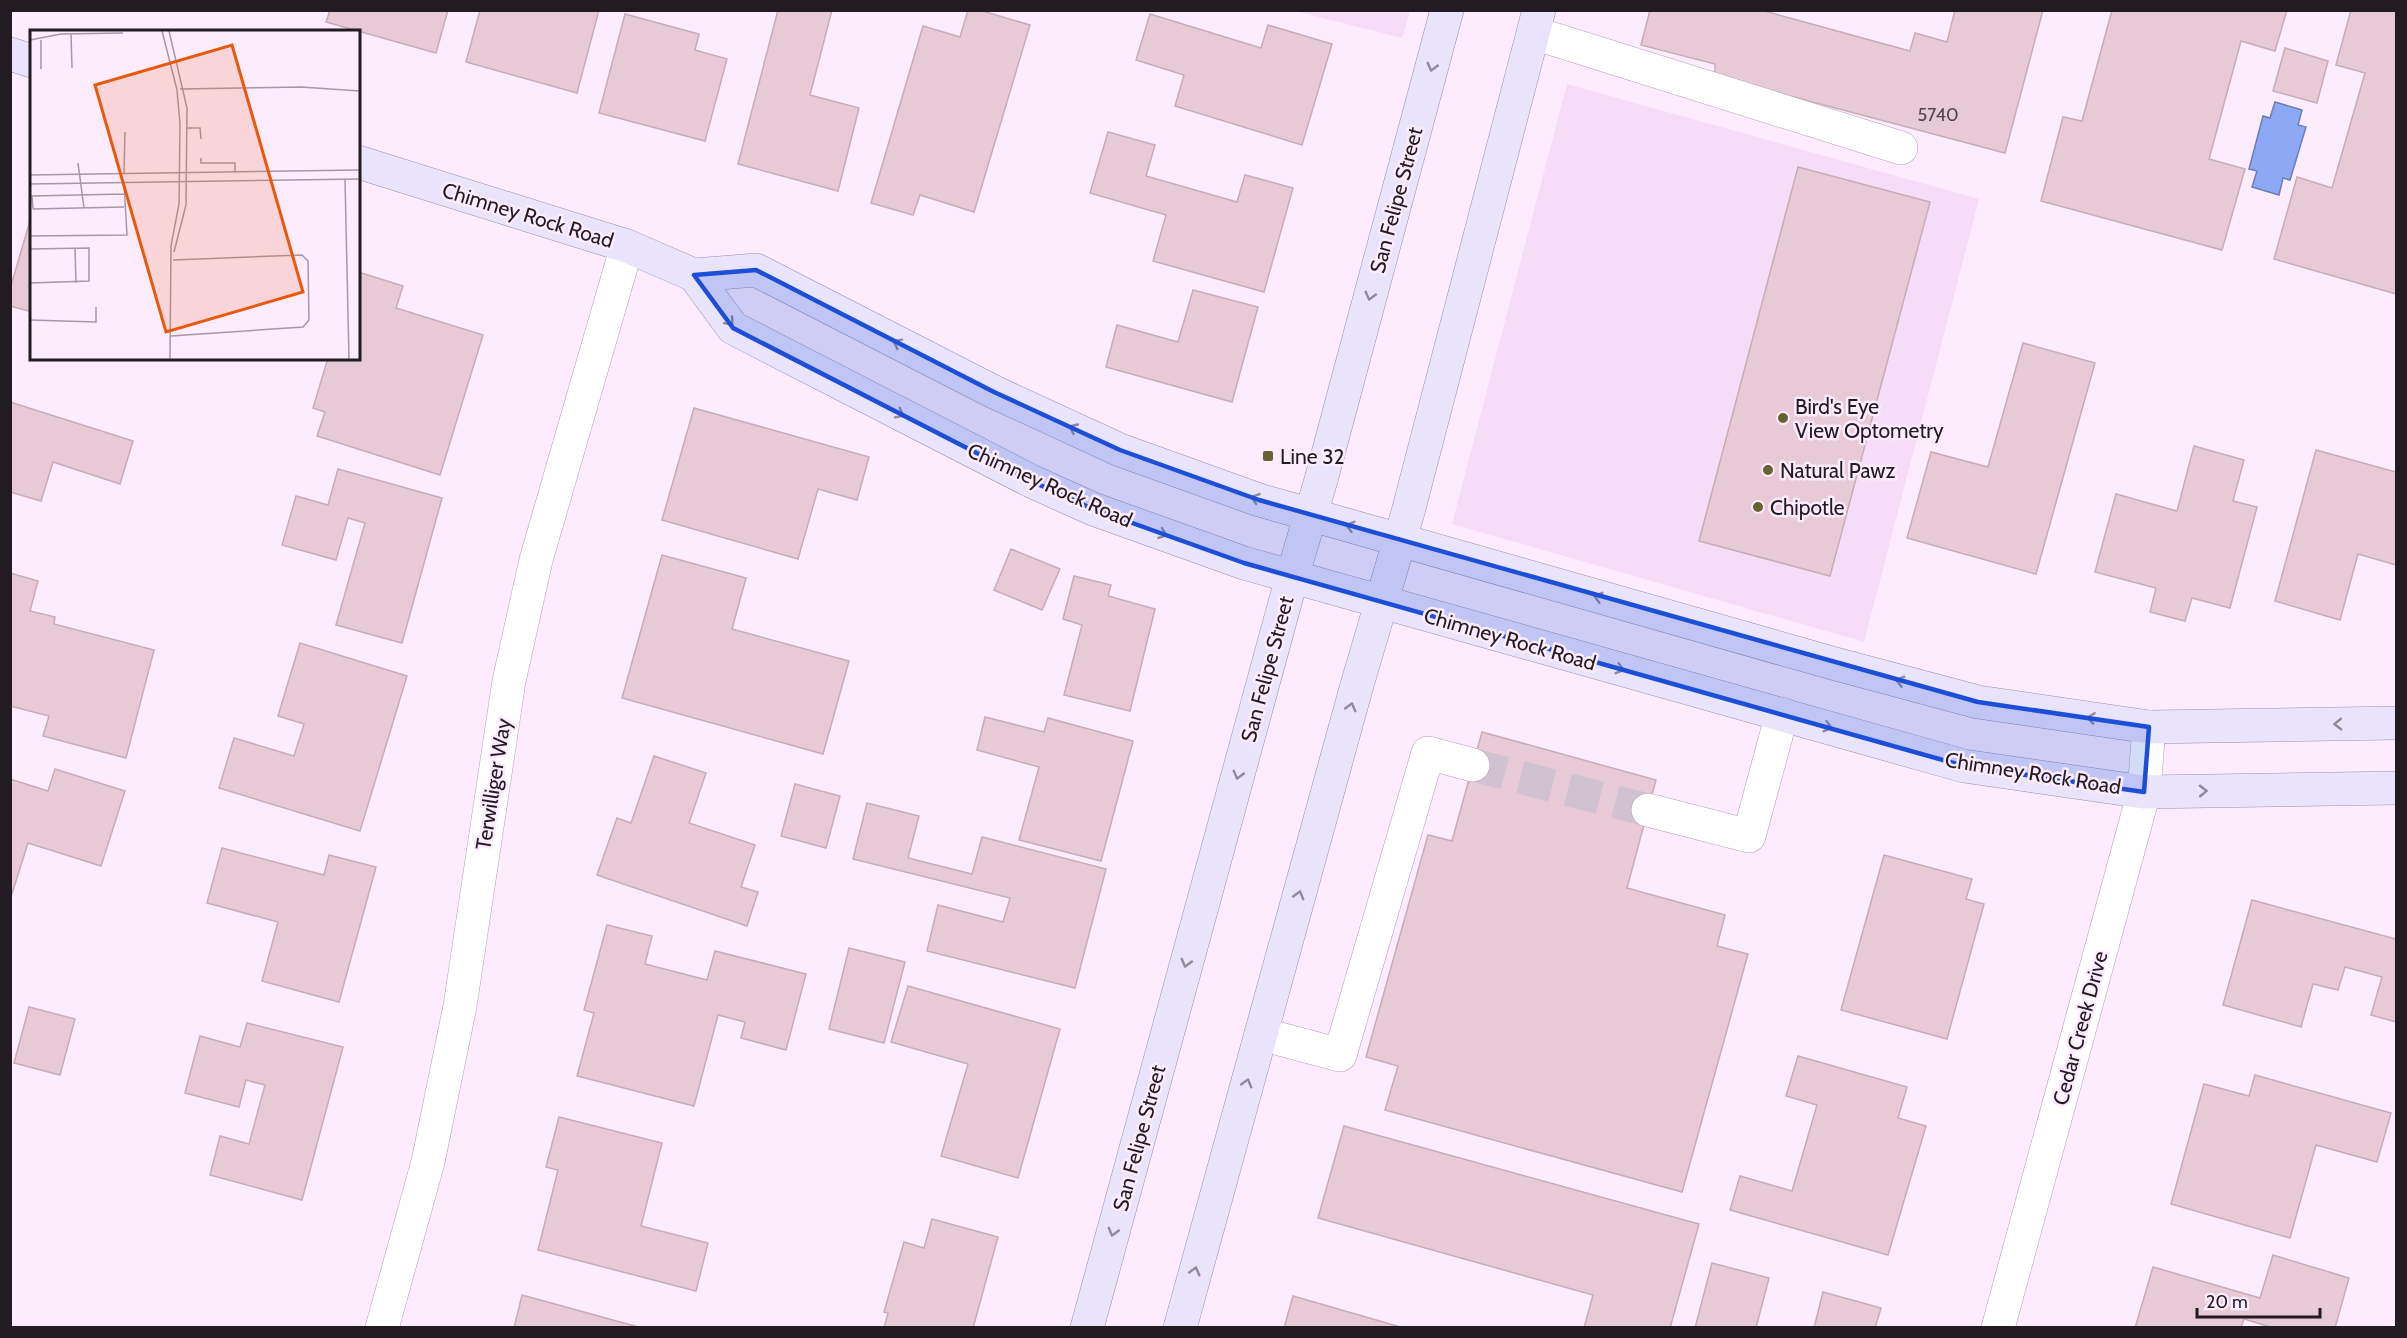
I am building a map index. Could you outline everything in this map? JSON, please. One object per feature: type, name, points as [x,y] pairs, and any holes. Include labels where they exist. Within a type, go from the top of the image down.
[{"type":"main road","name":"San Felipe Street","points":[[1087,1328],[1292,577],[1311,515],[1447,10]]},
{"type":"main road","points":[[1180,1328],[1382,603],[1537,22]]},
{"type":"main road","points":[[10,54],[30,60]]},
{"type":"main road","name":"Chimney Rock Road","points":[[360,163],[627,246],[694,275],[756,270],[994,392],[1120,450],[1259,500],[1832,663],[1978,702],[2149,727],[2397,723]]},
{"type":"main road","name":"Chimney Rock Road","points":[[694,275],[734,328],[1031,481],[1093,509],[1244,563],[1964,765],[2144,792],[2397,788]]},
{"type":"street","points":[[1537,22],[1901,148]]},
{"type":"street","name":"Terwilliger Way","points":[[382,1328],[428,1161],[460,1006],[509,681],[536,560],[627,246]]},
{"type":"street","points":[[1648,810],[1749,836],[1782,714]]},
{"type":"street","name":"Cedar Creek Drive","points":[[1998,1328],[2144,792],[2149,727]]},
{"type":"street","points":[[1261,1034],[1340,1055],[1428,753],[1473,765]]},
{"type":"highlighted area","points":[[756,270],[994,392],[1120,450],[1259,500],[1978,702],[2149,727],[2144,792],[1964,766],[1244,563],[1093,509],[1031,481],[733,328],[694,275]]},
{"type":"shaded area","points":[[1295,11],[1410,11],[1402,38]]},
{"type":"shaded area","points":[[1567,84],[1979,199],[1864,642],[1452,524]]},
{"type":"water","points":[[2275,102],[2302,110],[2298,125],[2306,127],[2290,180],[2283,178],[2279,195],[2252,187],[2257,171],[2249,169],[2263,116],[2270,118]]},
{"type":"building","points":[[330,10],[448,10],[436,53],[326,22]]},
{"type":"building","points":[[480,10],[599,10],[577,93],[466,62]]},
{"type":"building","points":[[778,10],[832,10],[810,95],[859,108],[838,191],[738,164]]},
{"type":"building","points":[[968,10],[979,10],[1030,25],[974,212],[920,195],[913,215],[871,203],[923,26],[960,37]]},
{"type":"building","points":[[1650,10],[1761,10],[1910,51],[1915,33],[1947,42],[1955,10],[2043,10],[2005,153],[1715,76],[1715,64],[1641,45]]},
{"type":"building","points":[[2112,10],[2287,10],[2275,51],[2241,41],[2209,159],[2245,169],[2222,250],[2041,201],[2063,117],[2082,121]]},
{"type":"building","points":[[2351,10],[2396,10],[2396,294],[2274,259],[2297,177],[2332,188],[2365,73],[2336,65]]},
{"type":"building","points":[[625,14],[699,34],[695,50],[727,59],[705,141],[599,113]]},
{"type":"building","points":[[1150,14],[1261,48],[1268,25],[1332,44],[1302,145],[1175,106],[1184,75],[1136,60]]},
{"type":"building","points":[[2285,48],[2328,61],[2317,103],[2273,91]]},
{"type":"building","points":[[1108,132],[1155,145],[1146,176],[1237,202],[1245,175],[1293,188],[1264,292],[1153,261],[1166,215],[1090,193]]},
{"type":"building","points":[[1798,167],[1930,202],[1830,576],[1699,541]]},
{"type":"building","points":[[30,221],[30,311],[10,306],[10,289]]},
{"type":"building","points":[[360,273],[403,286],[396,308],[483,335],[440,475],[317,436],[325,412],[313,408],[327,360],[360,360]]},
{"type":"building","points":[[1193,290],[1258,307],[1232,402],[1106,367],[1117,325],[1178,342]]},
{"type":"building","points":[[2023,343],[2095,363],[2036,574],[1907,538],[1931,452],[1988,467]]},
{"type":"building","points":[[10,402],[133,441],[120,484],[53,462],[41,501],[10,492]]},
{"type":"building","points":[[694,408],[869,457],[857,500],[818,489],[798,559],[662,520]]},
{"type":"building","points":[[2194,446],[2244,460],[2233,501],[2257,507],[2230,608],[2192,598],[2185,621],[2150,612],[2156,588],[2095,572],[2116,494],[2177,511]]},
{"type":"building","points":[[2316,450],[2396,472],[2396,565],[2358,554],[2340,620],[2275,601]]},
{"type":"building","points":[[338,469],[442,498],[402,643],[336,625],[365,523],[348,518],[336,560],[282,545],[296,496],[328,505]]},
{"type":"building","points":[[1011,549],[1060,569],[1042,610],[994,590]]},
{"type":"building","points":[[662,555],[746,578],[732,629],[849,661],[823,754],[622,698]]},
{"type":"building","points":[[10,573],[38,581],[30,611],[55,617],[54,624],[154,650],[126,758],[43,736],[49,716],[10,706]]},
{"type":"building","points":[[1074,576],[1111,585],[1108,596],[1155,609],[1130,711],[1064,695],[1082,625],[1063,619]]},
{"type":"building","points":[[300,643],[407,676],[360,831],[219,788],[234,738],[294,756],[304,724],[278,716]]},
{"type":"building","points":[[985,717],[1044,732],[1048,718],[1133,741],[1101,861],[1019,840],[1039,767],[977,750]]},
{"type":"building","points":[[1482,732],[1656,780],[1627,888],[1725,915],[1717,946],[1748,954],[1682,1192],[1385,1110],[1398,1066],[1366,1057],[1428,835],[1452,841]]},
{"type":"building","points":[[654,756],[706,773],[689,823],[755,845],[741,887],[758,892],[747,926],[597,875],[617,818],[631,823]]},
{"type":"building","points":[[55,769],[125,791],[101,866],[28,843],[10,900],[10,779],[48,791]]},
{"type":"building","points":[[795,784],[840,796],[826,848],[781,836]]},
{"type":"building","points":[[867,803],[919,816],[908,858],[972,874],[982,837],[1106,869],[1075,988],[927,951],[938,905],[1003,922],[1010,898],[853,859]]},
{"type":"building","points":[[222,848],[324,875],[329,855],[376,867],[339,1002],[262,981],[278,922],[207,903]]},
{"type":"building","points":[[1884,855],[1972,879],[1966,899],[1984,904],[1947,1039],[1841,1010]]},
{"type":"building","points":[[2252,900],[2396,939],[2396,1022],[2371,1015],[2382,977],[2345,967],[2338,990],[2313,984],[2301,1027],[2223,1005]]},
{"type":"building","points":[[607,925],[652,936],[645,964],[707,980],[715,951],[806,974],[786,1050],[741,1038],[745,1022],[718,1015],[694,1106],[577,1076],[594,1013],[584,1010]]},
{"type":"building","points":[[849,948],[905,962],[884,1043],[829,1029]]},
{"type":"building","points":[[908,986],[1060,1029],[1018,1178],[941,1156],[968,1064],[891,1042]]},
{"type":"building","points":[[29,1007],[75,1019],[60,1075],[14,1063]]},
{"type":"building","points":[[247,1023],[343,1047],[302,1200],[210,1175],[220,1136],[249,1144],[265,1085],[246,1080],[239,1107],[185,1093],[200,1036],[240,1047]]},
{"type":"building","points":[[1798,1056],[1907,1087],[1898,1118],[1926,1126],[1888,1255],[1730,1210],[1740,1176],[1792,1191],[1817,1105],[1786,1096]]},
{"type":"building","points":[[2255,1075],[2391,1113],[2377,1162],[2316,1145],[2290,1238],[2171,1204],[2204,1084],[2249,1096]]},
{"type":"building","points":[[559,1117],[662,1143],[641,1226],[708,1243],[696,1291],[538,1250],[558,1170],[546,1167]]},
{"type":"building","points":[[1344,1126],[1699,1224],[1670,1328],[1584,1328],[1593,1295],[1318,1218]]},
{"type":"building","points":[[932,1219],[998,1237],[973,1328],[884,1328],[888,1313],[884,1312],[904,1242],[924,1248]]},
{"type":"building","points":[[2273,1255],[2349,1278],[2335,1328],[2274,1328],[2244,1319],[2241,1328],[2135,1328],[2153,1267],[2260,1298]]},
{"type":"building","points":[[1712,1263],[1769,1278],[1756,1328],[1695,1328]]},
{"type":"building","points":[[1823,1292],[1881,1308],[1875,1328],[1814,1328]]},
{"type":"building","points":[[522,1295],[642,1328],[514,1328]]},
{"type":"building","points":[[1293,1296],[1404,1328],[1284,1328]]},
{"type":"tunnel","points":[[1473,765],[1648,810]]},
{"type":"place","name":"Bird's Eye View Optometry","points":[[1783,418]]},
{"type":"place","name":"Line 32","points":[[1268,456]]},
{"type":"place","name":"Natural Pawz","points":[[1768,470]]},
{"type":"place","name":"Chipotle","points":[[1758,507]]}]
